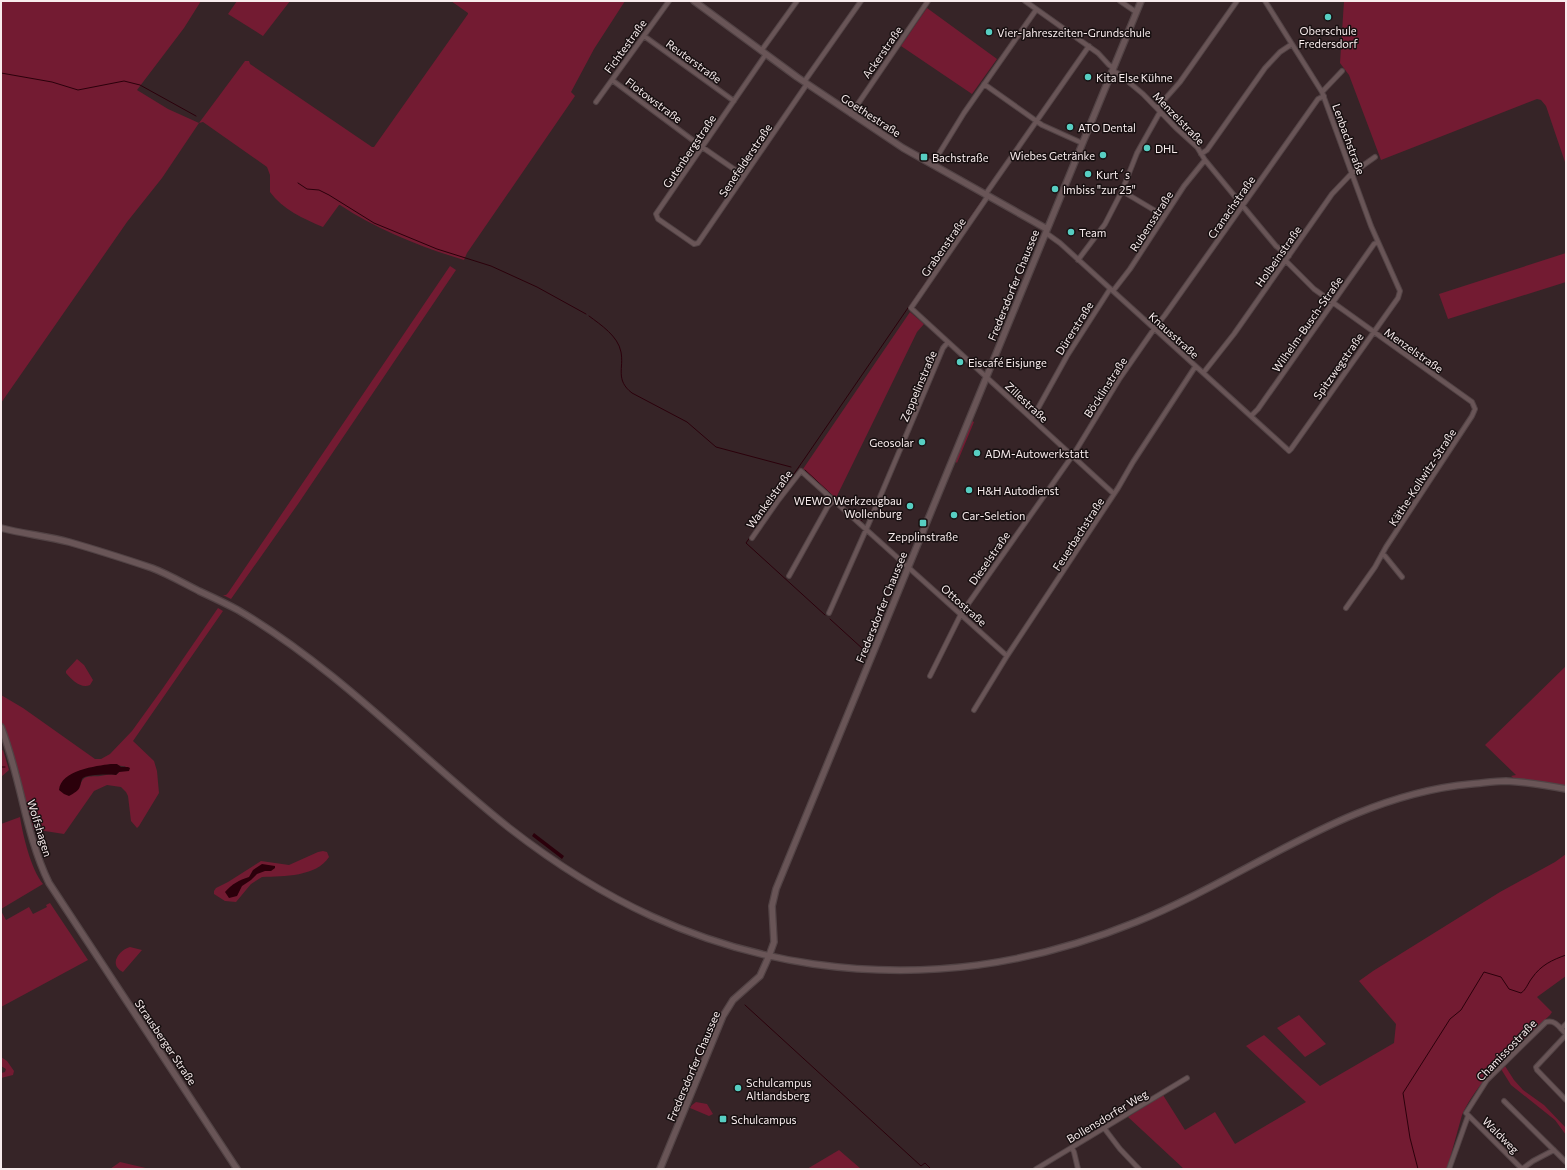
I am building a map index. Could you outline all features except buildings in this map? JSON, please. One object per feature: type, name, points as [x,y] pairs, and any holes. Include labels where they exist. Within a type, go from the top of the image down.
[{"type":"main road","name":"Goethestraße","points":[[694,1],[764,53],[851,114],[932,165],[1047,231]]},
{"type":"main road","name":"Fredersdorfer Chaussee","points":[[660,1169],[724,1016],[733,1000],[760,976],[770,956],[774,942],[772,906],[776,889],[1141,1]]},
{"type":"main road","points":[[1,528],[67,541],[155,569],[236,609],[283,640],[337,680],[506,825],[570,872],[604,893],[634,909],[689,933],[770,956],[811,964],[855,969],[913,970],[990,964],[1036,956],[1085,942],[1140,921],[1194,895],[1309,834],[1393,800],[1421,792],[1460,785],[1504,781],[1538,784],[1566,789]]},
{"type":"main road","name":"Wolfshagen","points":[[1,727],[11,756],[34,842],[44,872],[55,893],[77,927]]},
{"type":"main road","name":"Strausberger Straße","points":[[77,927],[238,1169]]},
{"type":"street","name":"Fichtestraße","points":[[596,102],[669,1]]},
{"type":"street","name":"Gutenbergstraße","points":[[696,244],[656,217],[656,214],[734,101],[797,1]]},
{"type":"street","name":"Senefelderstraße","points":[[696,244],[744,176],[861,1]]},
{"type":"street","name":"Ackerstraße","points":[[851,114],[928,1]]},
{"type":"street","name":"Menzelstraße","points":[[1025,1],[1098,53],[1113,69],[1157,108],[1193,143],[1204,160],[1276,246],[1289,256]]},
{"type":"street","points":[[1120,1],[1136,12]]},
{"type":"street","points":[[1157,108],[1180,82],[1237,1]]},
{"type":"street","name":"Lenbachstraße","points":[[1265,1],[1323,94],[1351,174],[1400,292]]},
{"type":"street","points":[[932,165],[951,132],[1036,10]]},
{"type":"street","name":"Reuterstraße","points":[[644,36],[734,101]]},
{"type":"street","points":[[1201,154],[1207,150],[1265,68],[1280,52],[1292,44]]},
{"type":"street","name":"Grabenstraße","points":[[911,308],[1089,46]]},
{"type":"street","name":"Cranachstraße","points":[[1154,329],[1166,315],[1318,99],[1342,71]]},
{"type":"street","name":"Flotowstraße","points":[[612,80],[702,147],[744,176]]},
{"type":"street","points":[[984,84],[1042,125],[1082,143]]},
{"type":"street","points":[[1078,260],[1105,224],[1122,191],[1137,154],[1160,112]]},
{"type":"street","name":"Holbeinstraße","points":[[1204,372],[1225,347],[1332,194],[1351,174],[1375,157]]},
{"type":"street","name":"Rubensstraße","points":[[1112,290],[1130,270],[1184,186],[1204,160]]},
{"type":"street","points":[[1122,191],[1164,216]]},
{"type":"street","name":"Knausstraße","points":[[1047,231],[1195,367],[1204,372],[1289,451]]},
{"type":"street","name":"Wilhelm-Busch-Straße","points":[[1251,416],[1258,409],[1374,244],[1378,242]]},
{"type":"street","name":"Menzelstraße","points":[[1286,260],[1310,286],[1472,402],[1475,409]]},
{"type":"street","name":"Dürerstraße","points":[[1032,419],[1067,356],[1112,290]]},
{"type":"street","name":"Spitzwegstraße","points":[[1289,451],[1398,298],[1400,292]]},
{"type":"street","name":"Zillestraße","points":[[911,308],[1114,494]]},
{"type":"street","name":"Böcklinstraße","points":[[1072,456],[1120,378],[1154,329]]},
{"type":"street","name":"Zeppelinstraße","points":[[829,613],[944,348],[948,342]]},
{"type":"street","name":"Feuerbachstraße","points":[[974,710],[1007,656],[1114,494],[1195,367]]},
{"type":"street","name":"Käthe-Kollwitz-Straße","points":[[1346,608],[1472,416],[1475,409]]},
{"type":"street","name":"Dieselstraße","points":[[930,676],[961,614],[1072,456]]},
{"type":"street","name":"Wankelstraße","points":[[752,538],[801,471],[908,568]]},
{"type":"street","points":[[789,576],[828,506],[833,501]]},
{"type":"street","points":[[1382,554],[1402,577]]},
{"type":"street","name":"Ottostraße","points":[[908,568],[1007,656]]},
{"type":"street","name":"Chamissostraße","points":[[1449,1169],[1467,1115],[1466,1111],[1487,1080],[1546,1022],[1555,1022],[1561,1029]]},
{"type":"street","points":[[1566,1024],[1561,1029],[1566,1034],[1536,1067],[1537,1070],[1566,1100]]},
{"type":"street","name":"Bollensdorfer Weg","points":[[1036,1169],[1187,1078]]},
{"type":"street","points":[[1504,1101],[1566,1162]]},
{"type":"street","name":"Waldweg","points":[[1467,1115],[1522,1169]]},
{"type":"street","points":[[1104,1128],[1120,1149],[1139,1169]]},
{"type":"street","points":[[1072,1148],[1078,1169]]},
{"type":"street","points":[[1522,1169],[1533,1161],[1554,1150]]},
{"type":"shaded area","points":[[1,1],[201,1],[184,28],[137,90],[168,109],[199,123],[162,178],[127,222],[1,403]]},
{"type":"shaded area","points":[[237,1],[290,1],[263,36],[228,14]]},
{"type":"shaded area","points":[[451,1],[625,1],[594,49],[571,92],[575,96],[467,253],[464,260],[400,237],[354,214],[340,205],[323,227],[301,217],[281,204],[270,192],[270,175],[267,167],[203,122],[199,123],[245,61],[249,61],[250,64],[374,147],[468,14]]},
{"type":"shaded area","points":[[1344,1],[1566,1],[1566,165],[1546,106],[1541,100],[1537,99],[1381,160],[1349,75],[1340,63]]},
{"type":"shaded area","points":[[927,8],[997,59],[972,94],[901,46]]},
{"type":"shaded area","points":[[1566,253],[1566,282],[1448,319],[1439,294]]},
{"type":"shaded area","points":[[450,266],[456,270],[298,504],[231,599],[223,595],[228,593]]},
{"type":"shaded area","points":[[910,312],[924,324],[917,332],[835,500],[803,469]]},
{"type":"shaded area","points":[[970,420],[974,422],[957,463],[954,460]]},
{"type":"shaded area","points":[[218,608],[223,611],[133,741],[154,761],[157,771],[159,793],[139,826],[137,828],[131,821],[128,796],[126,792],[121,787],[107,785],[94,791],[64,834],[32,829],[14,758],[1,720],[1,695],[23,708],[95,759],[101,759],[110,754],[132,731]],"holes":[[[111,764],[126,766],[116,775],[87,777],[83,780],[80,787],[79,771]]]},
{"type":"shaded area","points":[[77,659],[84,665],[93,680],[90,685],[80,685],[66,673],[66,671]]},
{"type":"shaded area","points":[[1566,666],[1566,787],[1516,780],[1511,776],[1516,775],[1485,745]]},
{"type":"shaded area","points":[[3,750],[9,770],[1,777],[1,751]]},
{"type":"shaded area","points":[[117,764],[121,767],[130,768],[129,771],[119,772],[116,775],[109,774],[84,777],[79,789],[69,796],[59,790],[61,783],[66,778],[80,770]]},
{"type":"shaded area","points":[[20,817],[25,843],[31,861],[43,884],[1,909],[1,824]]},
{"type":"shaded area","points":[[534,833],[564,856],[562,859],[532,836]]},
{"type":"shaded area","points":[[323,851],[327,852],[329,857],[323,864],[308,872],[299,874],[262,877],[251,884],[236,902],[225,901],[214,894],[216,888],[261,861],[289,865]]},
{"type":"shaded area","points":[[1566,854],[1566,976],[1537,997],[1552,1012],[1550,1015],[1513,1049],[1489,1074],[1469,1101],[1462,1115],[1447,1169],[1184,1169],[1128,1117],[1163,1095],[1185,1130],[1215,1112],[1235,1144],[1306,1102],[1246,1046],[1264,1035],[1320,1086],[1394,1043],[1396,1024],[1359,981],[1500,892],[1555,862]]},
{"type":"shaded area","points":[[262,864],[275,866],[275,868],[271,871],[265,871],[257,874],[242,886],[237,896],[229,898],[225,892],[242,879],[249,877],[253,870]]},
{"type":"shaded area","points":[[50,903],[88,960],[1,1007],[1,911],[6,920],[29,907],[33,914],[47,907],[46,905]]},
{"type":"shaded area","points":[[130,947],[142,950],[123,972],[116,966],[117,958],[122,951]]},
{"type":"shaded area","points":[[1299,1015],[1326,1044],[1305,1057],[1277,1028]]},
{"type":"shaded area","points":[[1,1057],[7,1061],[14,1071],[13,1075],[1,1078],[1,1073],[5,1072],[6,1069],[1,1066]]},
{"type":"shaded area","points":[[1505,1066],[1523,1090],[1544,1105],[1566,1128],[1566,1135],[1555,1120],[1511,1085],[1501,1069]]},
{"type":"shaded area","points":[[696,1102],[707,1104],[713,1114],[709,1116],[690,1108]]},
{"type":"shaded area","points":[[839,1150],[861,1169],[807,1169]]},
{"type":"shaded area","points":[[120,1162],[150,1169],[110,1169]]},
{"type":"waterway","points":[[1,73],[52,82],[78,90],[124,81],[140,85],[196,116]]},
{"type":"waterway","points":[[298,183],[307,189],[319,190],[329,195],[374,223],[437,249],[491,266],[537,287],[586,314]]},
{"type":"waterway","points":[[825,615],[746,543],[982,200]]},
{"type":"waterway","points":[[589,316],[608,331],[619,346],[622,358],[622,379],[632,393],[687,422],[716,447],[791,467]]},
{"type":"waterway","points":[[805,470],[859,520],[862,521]]},
{"type":"waterway","points":[[830,619],[864,650]]},
{"type":"waterway","points":[[1418,1169],[1410,1138],[1403,1093],[1450,1019],[1461,1010],[1484,972],[1501,977],[1509,989],[1521,993],[1535,973],[1543,966],[1566,955]]},
{"type":"waterway","points":[[745,1005],[921,1166],[925,1163],[931,1169]]},
{"type":"place","name":"Oberschule Fredersdorf","points":[[1328,17]]},
{"type":"place","name":"Vier-Jahreszeiten-Grundschule","points":[[989,32]]},
{"type":"place","name":"Kita Else Kühne","points":[[1088,77]]},
{"type":"place","name":"ATO Dental","points":[[1070,127]]},
{"type":"place","name":"DHL","points":[[1147,148]]},
{"type":"place","name":"Wiebes Getränke","points":[[1103,155]]},
{"type":"place","name":"Bachstraße","points":[[924,157]]},
{"type":"place","name":"Kurt´s","points":[[1088,174]]},
{"type":"place","name":"Imbiss \"zur 25\"","points":[[1055,189]]},
{"type":"place","name":"Team","points":[[1071,232]]},
{"type":"place","name":"Eiscafé Eisjunge","points":[[960,362]]},
{"type":"place","name":"Geosolar","points":[[922,442]]},
{"type":"place","name":"ADM-Autowerkstatt","points":[[977,453]]},
{"type":"place","name":"H&H Autodienst","points":[[969,490]]},
{"type":"place","name":"WEWO Werkzeugbau Wollenburg","points":[[910,506]]},
{"type":"place","name":"Car-Seletion","points":[[954,515]]},
{"type":"place","name":"Zepplinstraße","points":[[923,523]]},
{"type":"place","name":"Schulcampus Altlandsberg","points":[[738,1088]]},
{"type":"place","name":"Schulcampus","points":[[723,1119]]}]
